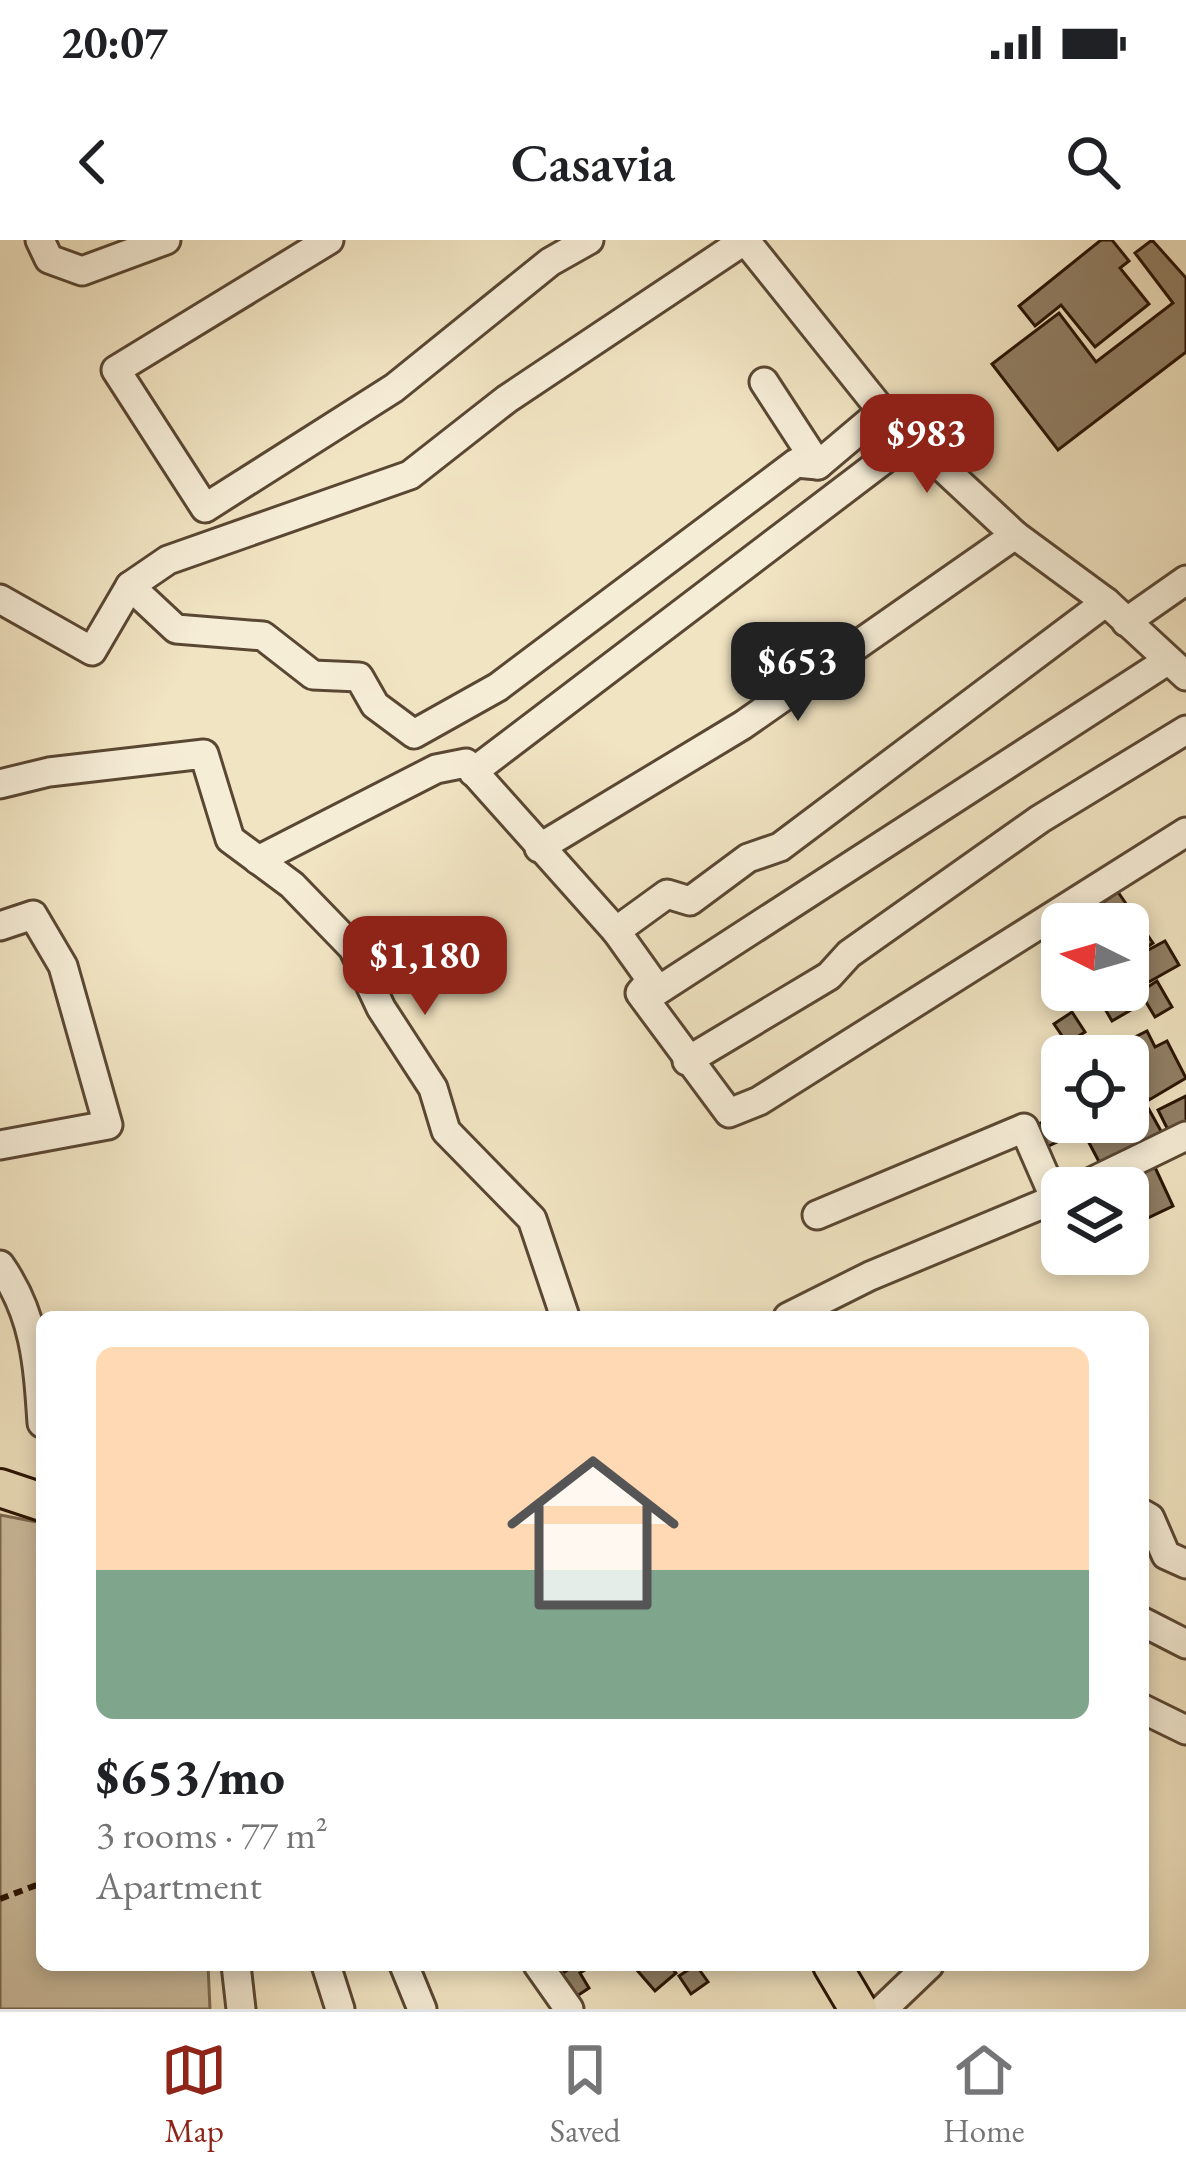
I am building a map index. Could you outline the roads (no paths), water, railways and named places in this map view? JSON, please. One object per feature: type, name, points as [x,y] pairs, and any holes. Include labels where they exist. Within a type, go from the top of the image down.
[{"type":"main road","points":[[0,1488],[36,1500]]},
{"type":"main road","points":[[836,1971],[858,2009]]},
{"type":"street","points":[[40,240],[49,259],[82,271],[166,240]]},
{"type":"street","points":[[329,240],[116,370],[205,508],[394,388],[550,262],[589,240]]},
{"type":"street","points":[[0,599],[92,651],[130,586],[168,560],[222,537],[312,513],[410,475],[507,399],[745,240],[882,411],[1016,535],[1116,612],[1177,668],[644,999]]},
{"type":"street","points":[[764,382],[818,465]]},
{"type":"street","points":[[130,586],[176,629],[263,636],[313,675],[359,677],[375,706],[415,734],[498,687],[796,463],[818,465],[882,411]]},
{"type":"street","points":[[473,772],[911,439]]},
{"type":"street","points":[[538,848],[742,725],[1016,535]]},
{"type":"street","points":[[616,931],[668,894],[690,901],[748,857],[779,848],[1116,612],[1186,580]]},
{"type":"street","points":[[687,1061],[829,976],[849,954],[1040,820],[1186,730]]},
{"type":"street","points":[[0,784],[49,772],[204,754],[230,839],[292,884],[352,949],[381,1008],[433,1088],[446,1131],[532,1219],[563,1311]]},
{"type":"street","points":[[258,860],[436,769],[466,763],[616,931],[651,980],[640,993],[729,1113],[759,1101],[1186,832]]},
{"type":"street","points":[[0,926],[33,915],[63,966],[107,1125],[0,1145]]},
{"type":"street","points":[[817,1215],[1024,1127],[1048,1167]]},
{"type":"street","points":[[1121,1167],[1186,1136]]},
{"type":"street","points":[[800,1311],[870,1276],[1041,1204]]},
{"type":"street","points":[[0,1265],[24,1300],[36,1344]]},
{"type":"street","points":[[1149,1517],[1166,1555],[1186,1564]]},
{"type":"street","points":[[1149,1625],[1186,1644]]},
{"type":"street","points":[[1149,1711],[1186,1730]]},
{"type":"street","points":[[237,1971],[241,2009]]},
{"type":"street","points":[[328,1971],[340,2009]]},
{"type":"street","points":[[406,1971],[422,2009]]},
{"type":"street","points":[[551,1971],[569,2009]]},
{"type":"street","points":[[883,2009],[923,1971]]}]
